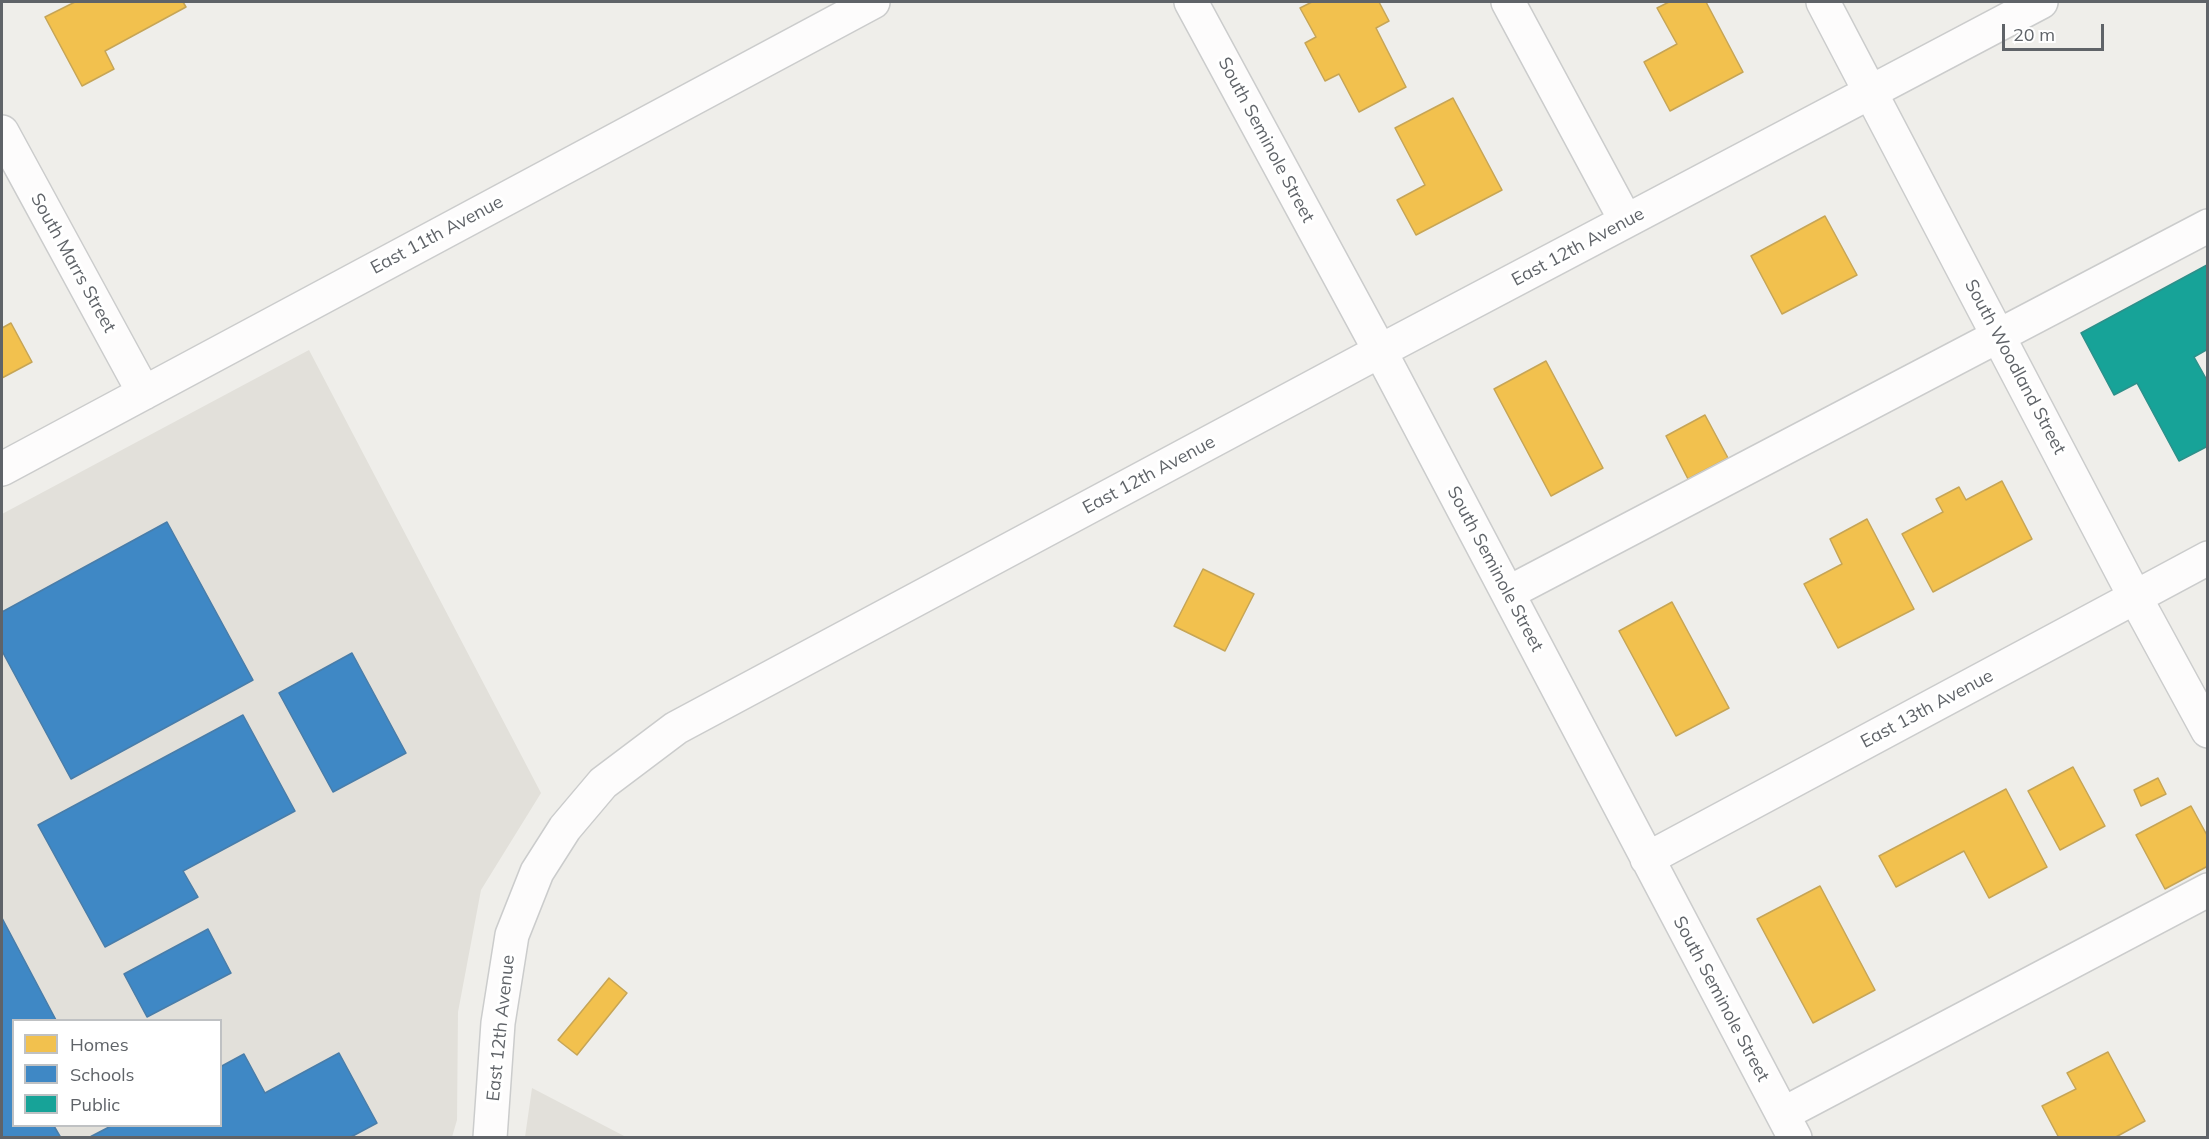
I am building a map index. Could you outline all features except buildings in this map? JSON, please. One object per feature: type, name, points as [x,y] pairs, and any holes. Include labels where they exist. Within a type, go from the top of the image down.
[{"type":"street","name":"East 11th Avenue","points":[[2,469],[873,2]]},
{"type":"street","name":"South Seminole Street","points":[[1191,2],[1380,351],[1789,1126]]},
{"type":"street","points":[[1508,2],[1626,221]]},
{"type":"street","name":"South Woodland Street","points":[[1823,2],[2135,597],[2208,731]]},
{"type":"street","name":"East 12th Avenue","points":[[490,1137],[498,1023],[512,935],[537,872],[565,828],[603,783],[676,728],[1380,351],[2041,2]]},
{"type":"street","name":"South Marrs Street","points":[[2,132],[144,393]]},
{"type":"street","points":[[1508,593],[2208,226]]},
{"type":"street","name":"East 13th Avenue","points":[[1647,860],[2208,558]]},
{"type":"street","points":[[1789,1126],[2208,890]]},
{"type":"shaded area","points":[[309,350],[541,793],[481,890],[458,1012],[457,1120],[452,1137],[2,1138],[2,514]]},
{"type":"shaded area","points":[[532,1088],[626,1137],[525,1137]]}]
